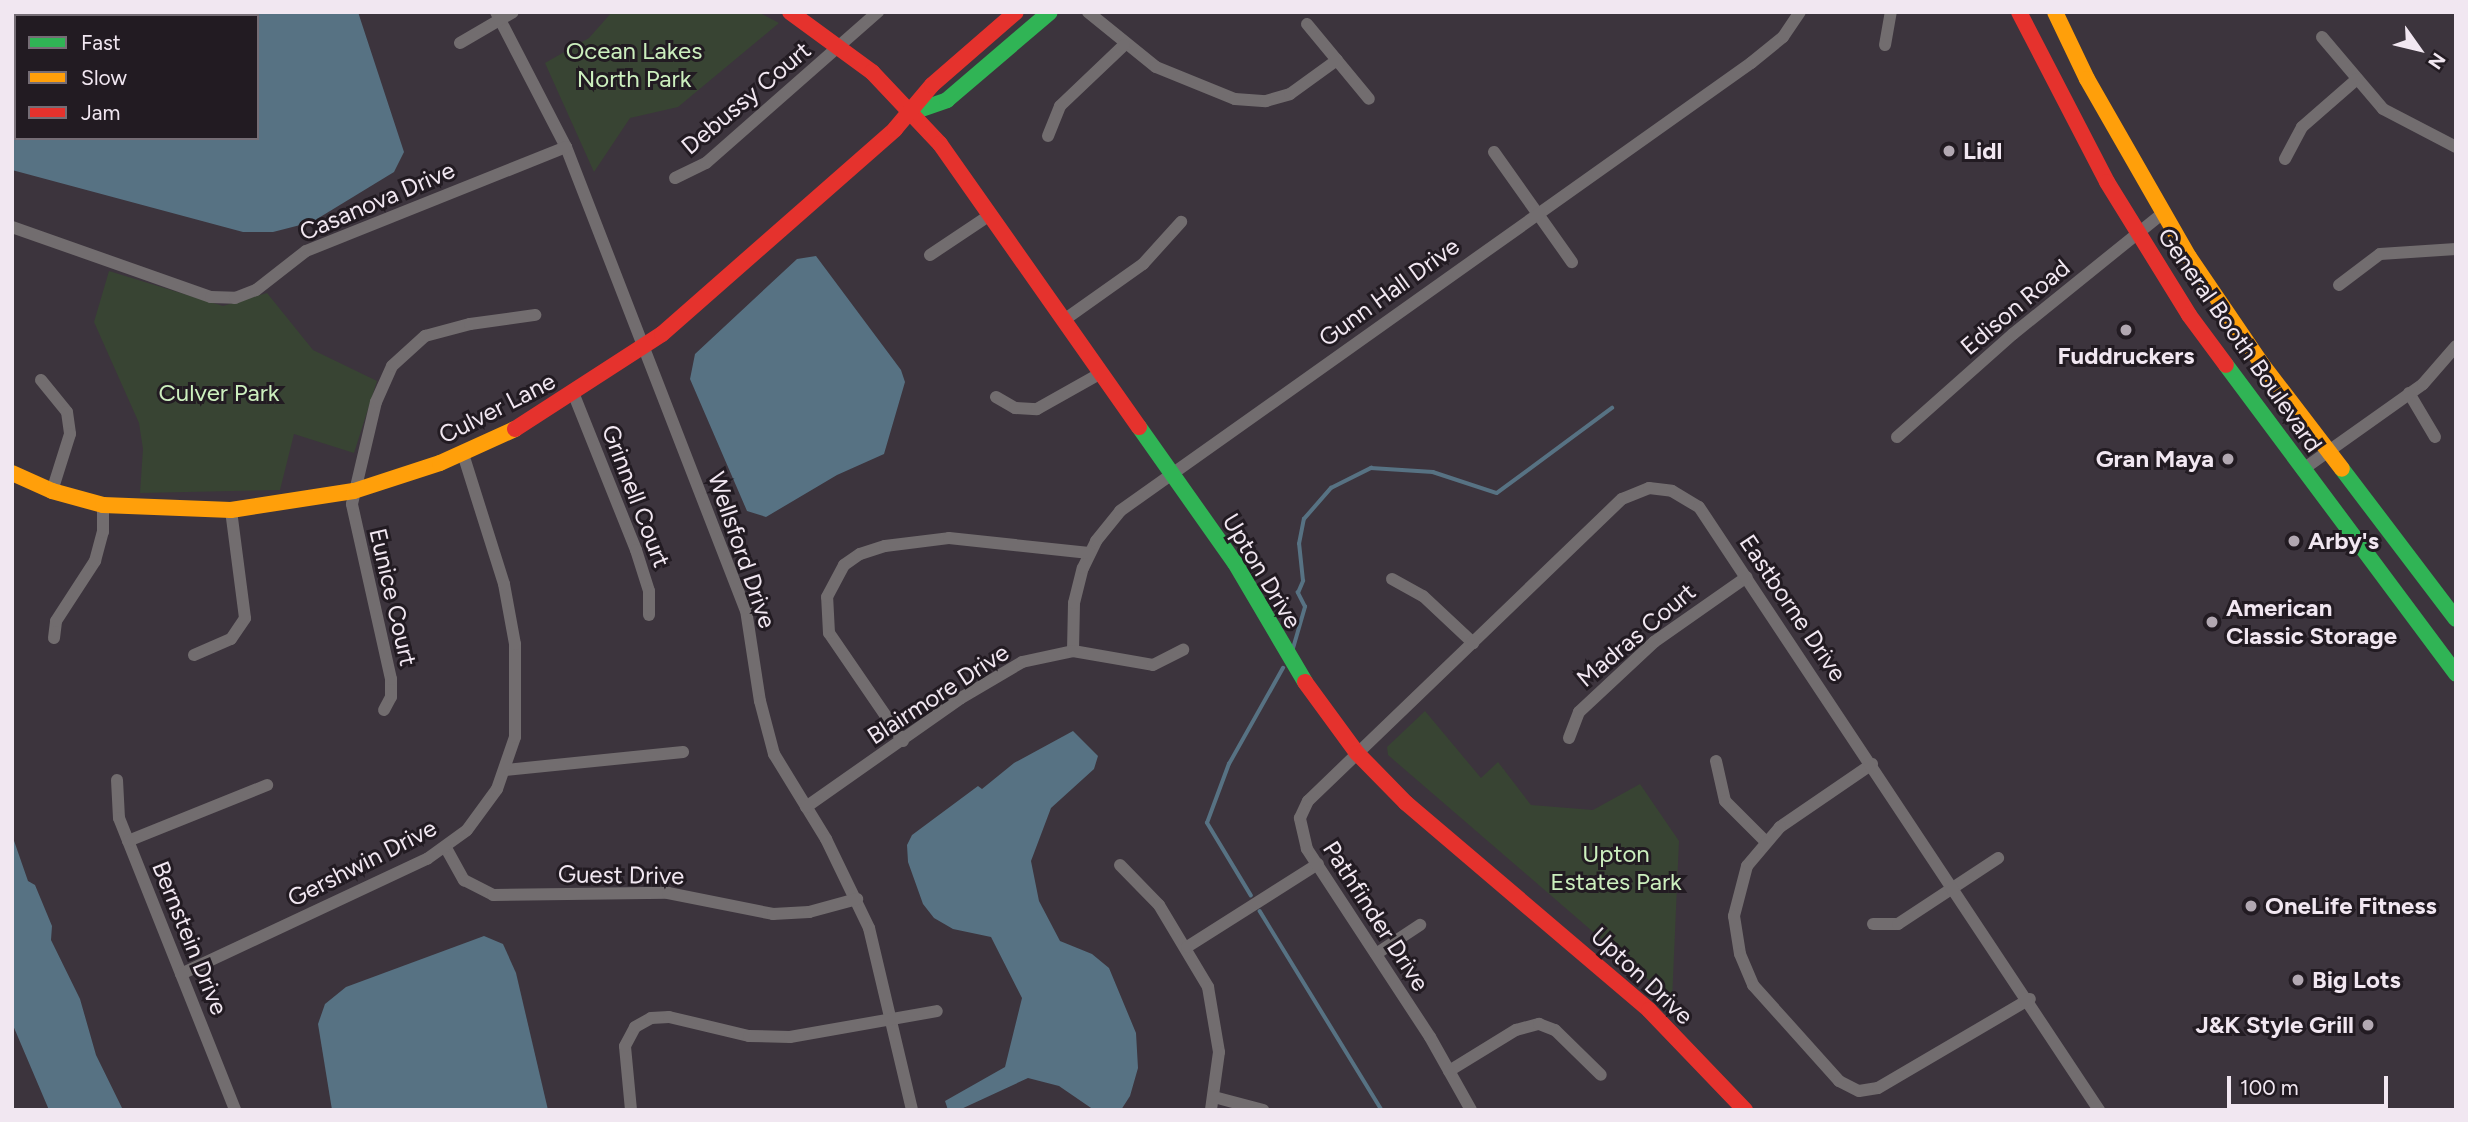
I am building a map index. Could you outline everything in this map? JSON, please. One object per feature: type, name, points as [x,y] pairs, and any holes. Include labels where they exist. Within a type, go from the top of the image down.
[{"type":"main road","name":"Upton Drive","points":[[790,12],[840,46],[912,112],[990,215],[1235,563],[1309,692],[1357,753],[1406,803],[1649,1010],[1745,1110]]},
{"type":"main road","name":"Culver Lane","points":[[12,473],[52,491],[103,505],[173,511],[231,510],[354,491],[463,454],[574,394],[646,347],[912,112],[932,85],[1016,12]]},
{"type":"main road","name":"Culver Lane","points":[[912,112],[947,100],[1051,12]]},
{"type":"main road","name":"General Booth Boulevard","points":[[2019,12],[2137,232],[2196,325],[2456,674]]},
{"type":"main road","name":"General Booth Boulevard","points":[[2055,12],[2163,213],[2261,363],[2456,619]]},
{"type":"street","points":[[460,43],[498,16],[513,12]]},
{"type":"street","name":"Debussy Court","points":[[675,178],[706,163],[878,12]]},
{"type":"street","points":[[1088,12],[1124,45],[1180,79],[1252,102],[1290,94],[1337,60]]},
{"type":"street","name":"Gunn Hall Drive","points":[[1073,651],[1074,603],[1089,553],[1120,511],[1536,212],[1770,49],[1800,12]]},
{"type":"street","points":[[1885,46],[1891,12]]},
{"type":"street","name":"Wellsford Drive","points":[[498,16],[566,147],[746,610],[760,701],[774,754],[857,898],[880,963],[912,1110]]},
{"type":"street","points":[[1307,24],[1369,99]]},
{"type":"street","points":[[2322,37],[2357,79],[2397,119],[2456,147]]},
{"type":"street","points":[[1048,135],[1060,106],[1124,45]]},
{"type":"street","points":[[2285,159],[2302,127],[2357,79]]},
{"type":"street","name":"Casanova Drive","points":[[12,227],[211,297],[235,298],[256,290],[306,251],[566,147]]},
{"type":"street","points":[[1494,152],[1572,262]]},
{"type":"street","name":"Edison Road","points":[[1896,437],[2137,232],[2163,213]]},
{"type":"street","points":[[929,255],[990,215]]},
{"type":"street","points":[[1064,320],[1143,264],[1181,222]]},
{"type":"street","points":[[2339,285],[2380,254],[2456,249]]},
{"type":"street","name":"Eunice Court","points":[[384,710],[392,688],[353,516],[354,491],[376,402],[401,354],[439,330],[535,315]]},
{"type":"street","points":[[2302,470],[2435,373],[2456,346]]},
{"type":"street","points":[[996,397],[1015,408],[1037,409],[1101,373]]},
{"type":"street","points":[[41,380],[67,412],[70,434],[52,491]]},
{"type":"street","points":[[2409,393],[2435,437]]},
{"type":"street","name":"Grinnell Court","points":[[574,394],[636,550],[649,591],[649,615]]},
{"type":"street","name":"Gershwin Drive","points":[[181,974],[446,848],[476,821],[506,770],[517,716],[515,645],[504,584],[463,454]]},
{"type":"street","name":"Eastborne Drive","points":[[1357,753],[1622,499],[1638,490],[1672,491],[1694,502],[1747,577],[2030,999],[2095,1108]]},
{"type":"street","points":[[54,638],[56,621],[94,561],[103,505]]},
{"type":"street","points":[[194,655],[231,639],[246,618],[231,510]]},
{"type":"street","points":[[903,741],[829,633],[827,597],[844,565],[860,554],[886,546],[949,538],[1089,553]]},
{"type":"street","name":"Madras Court","points":[[1569,738],[1579,712],[1654,642],[1747,577]]},
{"type":"street","points":[[1392,579],[1423,596],[1473,643]]},
{"type":"street","name":"Blairmore Drive","points":[[806,807],[961,698],[1022,662],[1073,651],[1143,665],[1162,663],[1184,650]]},
{"type":"street","points":[[506,770],[683,752]]},
{"type":"street","name":"Pathfinder Drive","points":[[1357,753],[1303,810],[1301,836],[1471,1110]]},
{"type":"street","points":[[1716,761],[1725,801],[1765,841]]},
{"type":"street","points":[[1872,764],[1797,813],[1765,841],[1747,866],[1736,899],[1740,954],[1764,1000],[1847,1087],[1878,1088],[2030,999]]},
{"type":"street","name":"Bernstein Drive","points":[[117,780],[116,806],[128,841],[235,1110]]},
{"type":"street","points":[[128,841],[267,785]]},
{"type":"street","name":"Guest Drive","points":[[446,848],[464,880],[493,895],[668,893],[774,914],[809,912],[857,898]]},
{"type":"street","points":[[1873,924],[1898,924],[1998,858]]},
{"type":"street","points":[[1187,947],[1318,864]]},
{"type":"street","points":[[1120,865],[1159,905],[1187,947],[1214,1008],[1219,1052],[1213,1104],[1263,1110]]},
{"type":"street","points":[[1376,954],[1420,925]]},
{"type":"street","points":[[631,1110],[625,1046],[635,1027],[651,1018],[669,1017],[761,1037],[820,1035],[937,1011]]},
{"type":"street","points":[[1449,1071],[1516,1030],[1539,1024],[1555,1030],[1601,1075]]},
{"type":"green space","name":"Ocean Lakes North Park","points":[[612,12],[758,12],[779,23],[678,107],[630,118],[594,172],[545,63],[589,38]]},
{"type":"green space","name":"Culver Park","points":[[109,271],[223,306],[267,293],[313,350],[377,381],[354,453],[294,434],[280,490],[140,493],[143,449],[139,423],[94,322]]},
{"type":"green space","name":"Upton Estates Park","points":[[1425,711],[1481,778],[1498,762],[1531,805],[1593,810],[1640,784],[1679,841],[1672,1000],[1388,755],[1387,747]]},
{"type":"water","points":[[12,12],[358,12],[404,152],[394,172],[312,222],[273,232],[243,232],[12,170]]},
{"type":"water","points":[[816,256],[901,370],[905,382],[884,454],[837,475],[766,517],[747,511],[690,379],[695,354],[797,259]]},
{"type":"water","points":[[1073,731],[1098,756],[1094,769],[1051,808],[1031,861],[1039,901],[1060,941],[1092,954],[1109,968],[1136,1033],[1138,1068],[1130,1096],[1121,1110],[1094,1110],[1059,1086],[1028,1078],[959,1110],[948,1110],[945,1101],[1005,1067],[1022,998],[991,937],[953,929],[934,918],[923,904],[908,862],[907,845],[912,835],[978,786],[982,789],[1014,763]]},
{"type":"water","points":[[12,835],[28,881],[35,885],[52,926],[51,940],[80,999],[96,1055],[123,1110],[49,1110],[12,1023]]},
{"type":"water","points":[[484,936],[503,944],[516,973],[548,1110],[332,1110],[318,1024],[325,1004],[346,987]]},
{"type":"waterway","points":[[1292,652],[1305,607],[1298,593],[1303,581],[1299,544],[1304,519],[1331,488],[1371,468],[1433,472],[1497,493],[1612,408]]},
{"type":"waterway","points":[[1251,896],[1207,823],[1229,764],[1283,668]]},
{"type":"waterway","points":[[1260,911],[1382,1110]]},
{"type":"traffic: fast","points":[[913,112],[947,100],[1050,12]]},
{"type":"traffic: fast","points":[[2226,365],[2456,674]]},
{"type":"traffic: fast","points":[[1139,427],[1235,563],[1305,682]]},
{"type":"traffic: fast","points":[[2342,469],[2456,619]]},
{"type":"traffic: slow","points":[[2055,12],[2087,79],[2189,257],[2261,363],[2342,469]]},
{"type":"traffic: slow","points":[[12,473],[52,491],[103,505],[231,510],[354,491],[440,463],[515,429]]},
{"type":"traffic: jam","points":[[790,12],[872,72],[940,144],[1139,427]]},
{"type":"traffic: jam","points":[[515,429],[662,334],[895,129],[932,85],[1016,12]]},
{"type":"traffic: jam","points":[[2019,12],[2107,182],[2189,315],[2226,365]]},
{"type":"traffic: jam","points":[[1305,682],[1357,753],[1406,803],[1649,1010],[1745,1110]]},
{"type":"place","name":"Lidl","points":[[1949,151]]},
{"type":"place","name":"Fuddruckers","points":[[2126,330]]},
{"type":"place","name":"Gran Maya","points":[[2228,459]]},
{"type":"place","name":"Arby's","points":[[2294,541]]},
{"type":"place","name":"American Classic Storage","points":[[2212,622]]},
{"type":"place","name":"OneLife Fitness","points":[[2251,906]]},
{"type":"place","name":"Big Lots","points":[[2298,980]]},
{"type":"place","name":"J&K Style Grill","points":[[2368,1025]]}]
